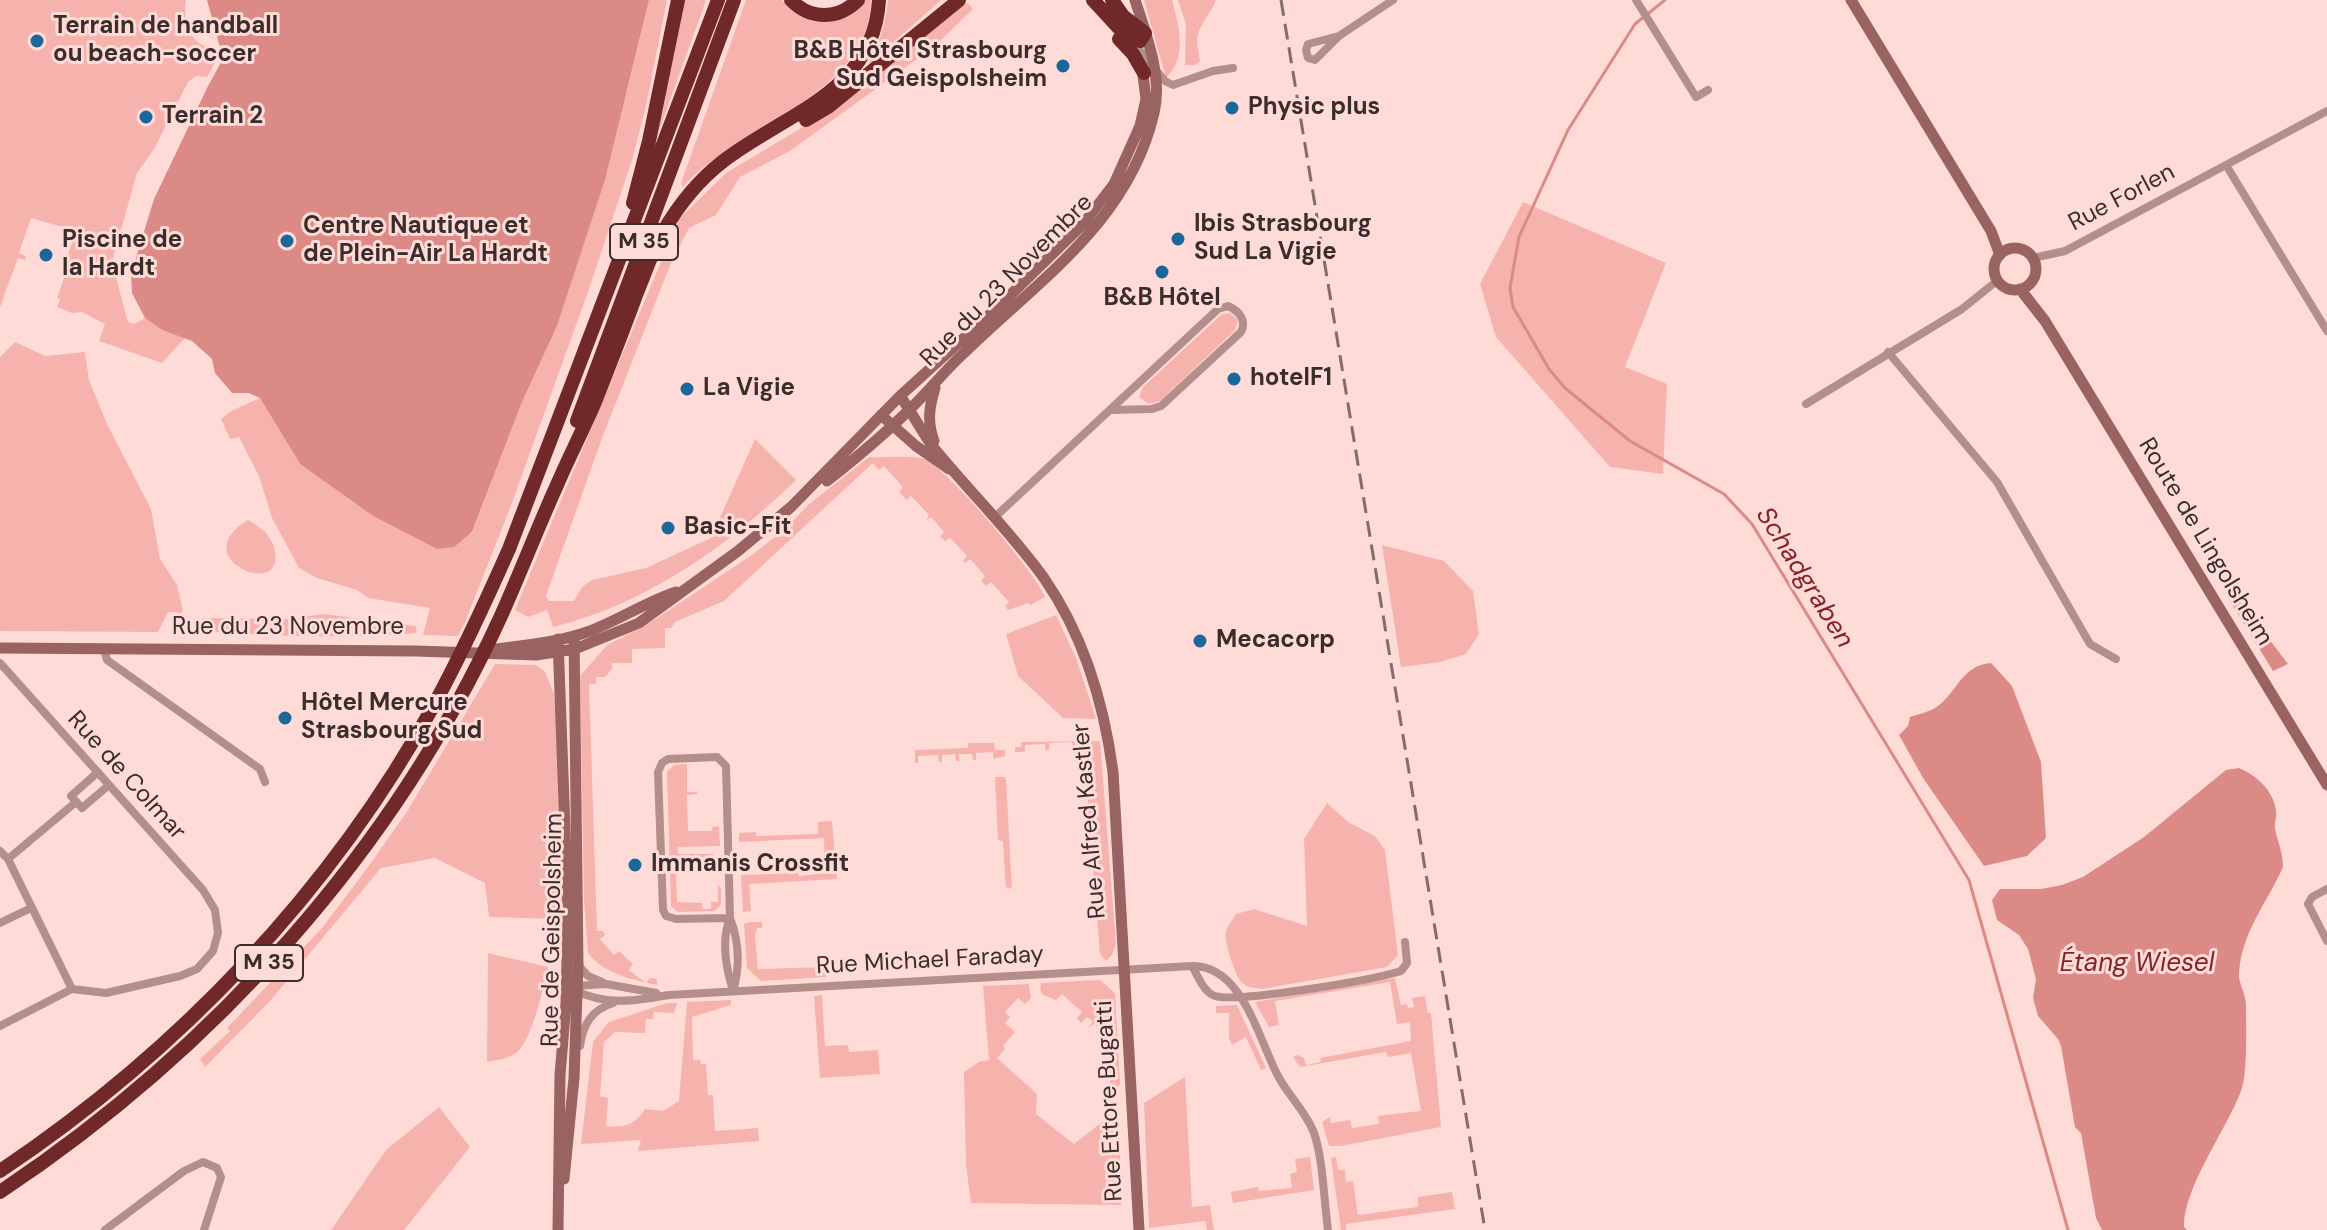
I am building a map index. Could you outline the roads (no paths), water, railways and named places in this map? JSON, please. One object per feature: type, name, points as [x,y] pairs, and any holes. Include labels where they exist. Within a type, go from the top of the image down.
[{"type":"highway","points":[[636,219],[633,203],[678,0]]},
{"type":"highway","name":"M 35","points":[[0,1171],[51,1136],[122,1080],[249,958],[319,877],[416,736],[478,618],[509,549],[718,0]]},
{"type":"highway","name":"M 35","points":[[0,1192],[86,1132],[134,1093],[224,1010],[283,948],[332,889],[387,814],[472,675],[556,486],[575,427],[734,0]]},
{"type":"highway","points":[[791,0],[800,9],[821,16],[842,12],[858,0]]},
{"type":"highway","points":[[556,486],[594,405],[663,233],[702,181],[725,160],[837,87],[864,52],[875,23],[879,0]]},
{"type":"highway","points":[[909,39],[950,0]]},
{"type":"highway","points":[[702,181],[828,107],[959,0]]},
{"type":"highway","points":[[1084,0],[1148,69]]},
{"type":"highway","points":[[1093,0],[1131,40],[1140,41],[1145,33],[1123,16],[1114,0]]},
{"type":"main road","points":[[1135,0],[1145,33],[1148,69]]},
{"type":"main road","points":[[1851,0],[2005,252]]},
{"type":"main road","points":[[1123,16],[1131,40],[1148,69]]},
{"type":"main road","name":"Rue du 23 Novembre","points":[[0,648],[471,652],[522,656],[559,653],[574,642],[639,623],[738,551],[877,440],[962,354],[1086,240],[1136,170],[1154,113],[1148,69]]},
{"type":"main road","name":"Rue du 23 Novembre","points":[[791,507],[868,427],[1084,223],[1114,184],[1140,126],[1148,69]]},
{"type":"main road","points":[[2023,250],[2033,258],[2036,271],[2025,286],[2008,288],[1998,280],[1994,267],[2005,252],[2023,250]]},
{"type":"main road","name":"Route de Lingolsheim","points":[[2025,286],[2327,785]]},
{"type":"main road","points":[[936,383],[929,406],[929,427],[942,455]]},
{"type":"main road","name":"Rue Alfred Kastler","points":[[900,396],[934,447],[1029,559],[1058,601],[1080,644],[1100,699],[1113,772],[1124,970]]},
{"type":"main road","name":"Rue Alfred Kastler","points":[[881,415],[956,474]]},
{"type":"main road","name":"Rue du 23 Novembre","points":[[471,652],[535,645],[558,639],[574,642]]},
{"type":"main road","name":"Rue de Geispolsheim","points":[[558,639],[568,911],[574,988],[574,1078],[559,1226]]},
{"type":"main road","name":"Rue de Geispolsheim","points":[[559,1226],[560,1075],[578,965],[574,642]]},
{"type":"main road","name":"Rue Ettore Bugatti","points":[[1124,970],[1139,1230]]},
{"type":"street","points":[[1339,36],[1393,0]]},
{"type":"street","points":[[1636,0],[1696,97],[1708,90]]},
{"type":"street","points":[[1148,69],[1173,85],[1213,71],[1233,68]]},
{"type":"street","name":"Rue Forlen","points":[[2033,258],[2065,251],[2327,111]]},
{"type":"street","points":[[2226,165],[2327,331]]},
{"type":"street","points":[[1806,404],[1962,309],[1998,280]]},
{"type":"street","points":[[995,517],[1218,309],[1228,306],[1242,317],[1244,324],[1241,332],[1161,406],[1111,410]]},
{"type":"street","points":[[1888,352],[1997,482],[2090,644],[2116,659]]},
{"type":"street","points":[[104,648],[107,660],[260,769],[265,782]]},
{"type":"street","name":"Rue de Colmar","points":[[0,663],[203,890],[217,918],[218,933],[213,951],[203,964],[189,973],[106,993],[72,989]]},
{"type":"street","points":[[730,918],[676,919],[666,916],[663,910],[658,772],[668,759],[717,757],[726,766],[730,918],[735,930],[738,961],[733,991]]},
{"type":"street","points":[[98,772],[71,796],[76,802],[82,808],[109,785]]},
{"type":"street","points":[[8,859],[76,802]]},
{"type":"street","points":[[0,851],[8,859],[72,989],[0,1026]]},
{"type":"street","points":[[2327,889],[2312,897],[2308,904],[2327,941]]},
{"type":"street","points":[[0,923],[31,908]]},
{"type":"street","points":[[1192,966],[1211,994],[1218,997],[1294,990],[1401,971],[1407,963],[1405,942]]},
{"type":"street","name":"Rue Michael Faraday","points":[[578,965],[588,976],[606,984],[669,995]]},
{"type":"street","name":"Rue Michael Faraday","points":[[574,988],[614,1002],[733,991],[1192,966],[1213,970],[1240,996]]},
{"type":"street","name":"Rue Michael Faraday","points":[[574,988],[606,984]]},
{"type":"street","points":[[1240,996],[1276,1072],[1313,1131],[1328,1230]]},
{"type":"street","points":[[574,1078],[587,1021],[598,1009],[614,1002]]},
{"type":"street","points":[[105,1230],[184,1171],[203,1162],[217,1168],[221,1177],[204,1230]]},
{"type":"water","points":[[207,0],[649,0],[605,180],[557,326],[522,402],[472,532],[454,547],[437,549],[373,516],[300,464],[260,398],[249,393],[232,393],[215,373],[212,359],[192,341],[162,330],[145,318],[132,293],[131,274],[154,199],[225,55]]},
{"type":"water","points":[[2231,589],[2288,664],[2273,671],[2225,593]]},
{"type":"water","points":[[1991,663],[2012,686],[2041,762],[2046,838],[2027,856],[1984,866],[1923,778],[1899,735],[1908,726],[1910,717],[1935,708],[1966,674]]},
{"type":"water","name":"Étang Wiesel","points":[[2239,768],[2257,779],[2271,796],[2276,810],[2275,829],[2283,867],[2244,945],[2241,959],[2239,977],[2246,1004],[2246,1036],[2241,1091],[2191,1195],[2184,1227],[2187,1230],[2102,1230],[2096,1218],[2081,1133],[2075,1127],[2061,1046],[2038,1016],[2033,998],[2036,979],[2028,949],[2019,935],[1997,920],[1992,900],[2000,889],[2041,889],[2083,877],[2144,837],[2226,770]]},
{"type":"waterway","name":"Schadgraben","points":[[1665,0],[1635,24],[1568,130],[1519,237],[1510,288],[1513,307],[1549,369],[1565,388],[1630,441],[1724,494],[1752,524],[1969,880],[2068,1230]]},
{"type":"railway","points":[[1281,0],[1485,1230]]},
{"type":"place","name":"Terrain de handball ou beach-soccer","points":[[37,41]]},
{"type":"place","name":"B&B Hôtel Strasbourg Sud Geispolsheim","points":[[1063,66]]},
{"type":"place","name":"Physic plus","points":[[1232,108]]},
{"type":"place","name":"Terrain 2","points":[[146,117]]},
{"type":"place","name":"Ibis Strasbourg Sud La Vigie","points":[[1178,239]]},
{"type":"place","name":"Centre Nautique et de Plein-Air La Hardt","points":[[287,241]]},
{"type":"place","name":"Piscine de la Hardt","points":[[46,255]]},
{"type":"place","name":"B&B Hôtel","points":[[1162,272]]},
{"type":"place","name":"hotelF1","points":[[1234,379]]},
{"type":"place","name":"La Vigie","points":[[687,389]]},
{"type":"place","name":"Basic-Fit","points":[[668,528]]},
{"type":"place","name":"Mecacorp","points":[[1200,641]]},
{"type":"place","name":"Hôtel Mercure Strasbourg Sud","points":[[285,718]]},
{"type":"place","name":"Immanis Crossfit","points":[[635,865]]}]
